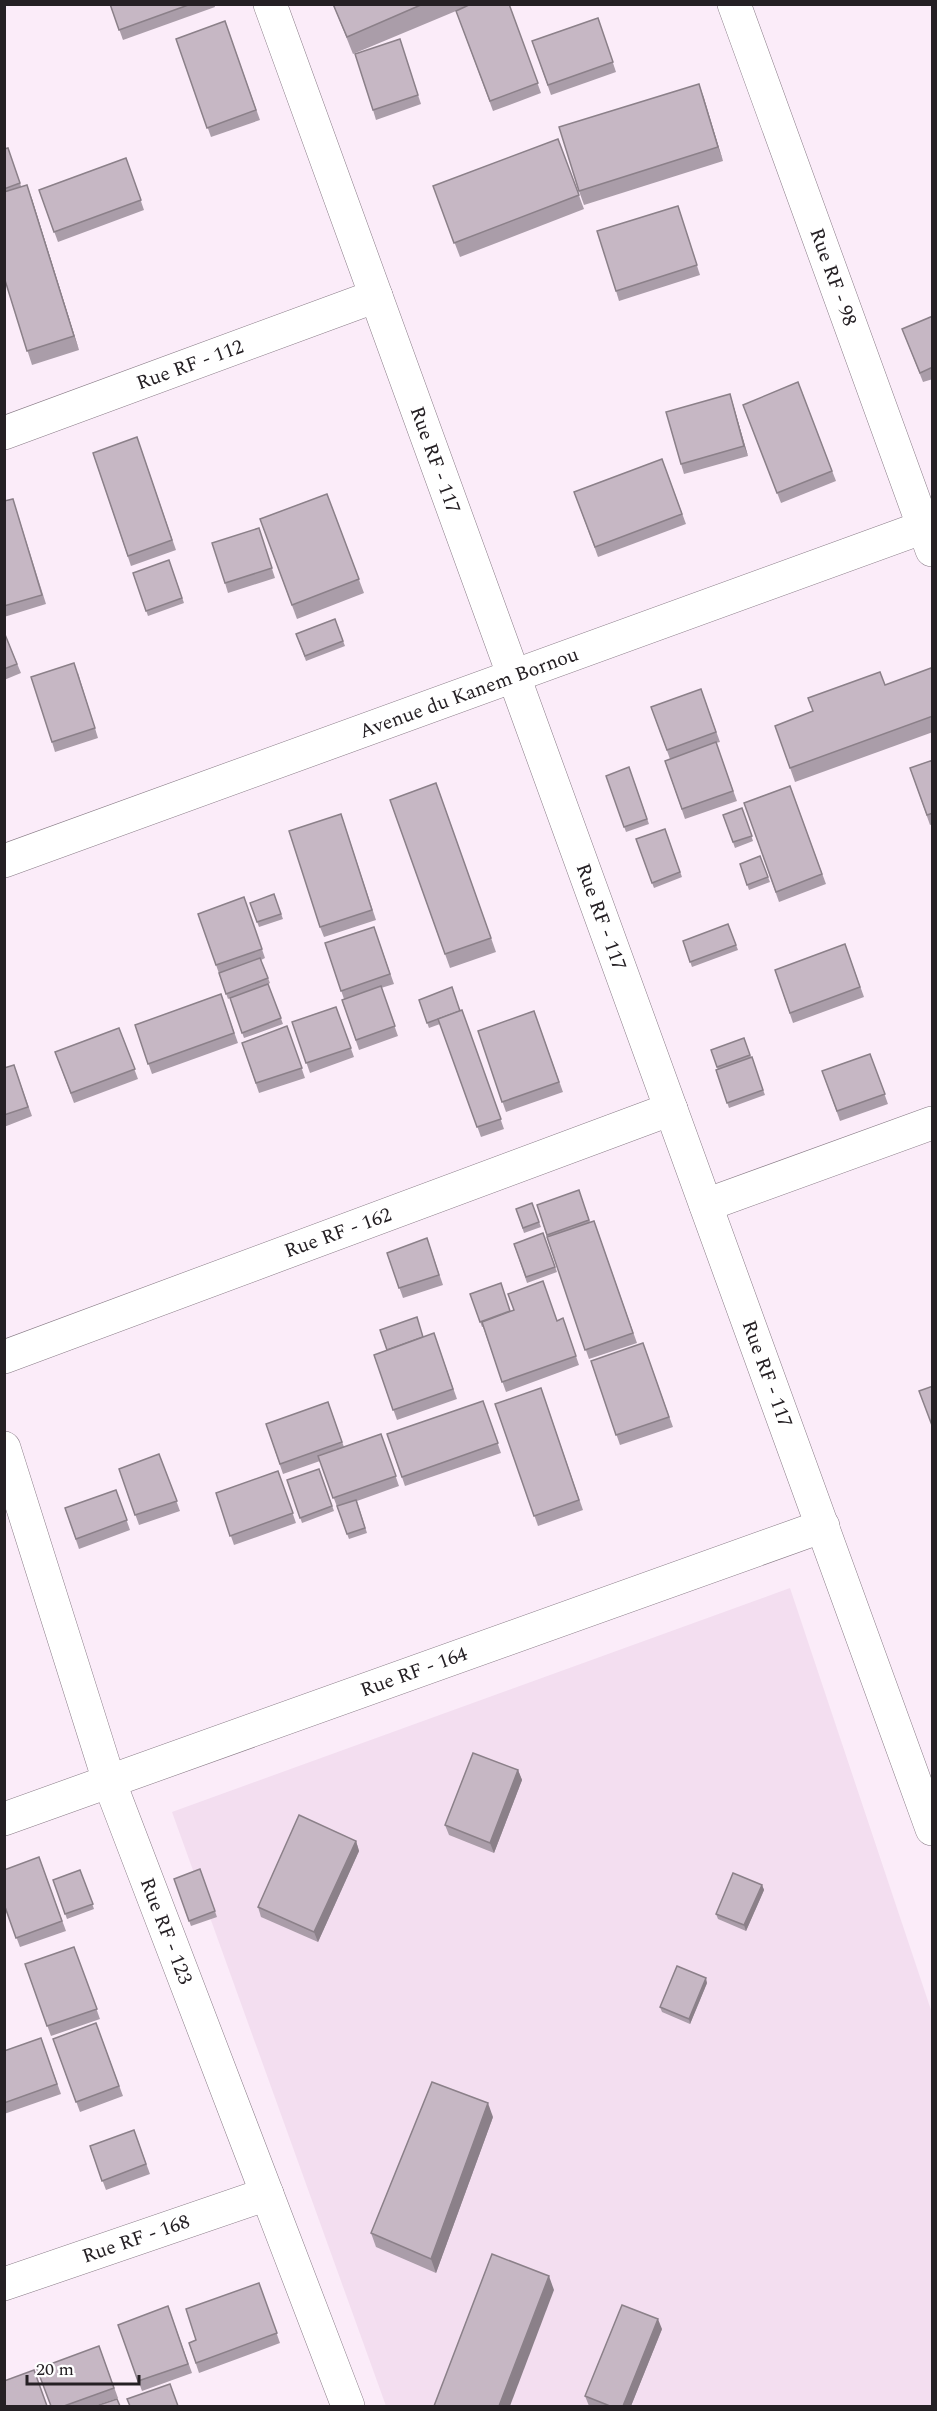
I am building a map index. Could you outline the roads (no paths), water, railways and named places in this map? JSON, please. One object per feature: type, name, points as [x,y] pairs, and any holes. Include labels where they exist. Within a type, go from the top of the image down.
[{"type":"street","name":"Rue RF - 117","points":[[270,4],[933,1829]]},
{"type":"street","name":"Rue RF - 98","points":[[734,4],[930,534]]},
{"type":"street","name":"Rue RF - 112","points":[[4,433],[376,296]]},
{"type":"street","name":"Avenue du Kanem Bornou","points":[[4,861],[514,676],[930,534]]},
{"type":"street","name":"Rue RF - 162","points":[[4,1357],[671,1109]]},
{"type":"street","points":[[706,1205],[933,1123]]},
{"type":"street","name":"Rue RF - 123","points":[[4,1448],[109,1781],[348,2406]]},
{"type":"street","name":"Rue RF - 164","points":[[4,1819],[823,1526]]},
{"type":"street","name":"Rue RF - 168","points":[[4,2284],[267,2194]]}]
